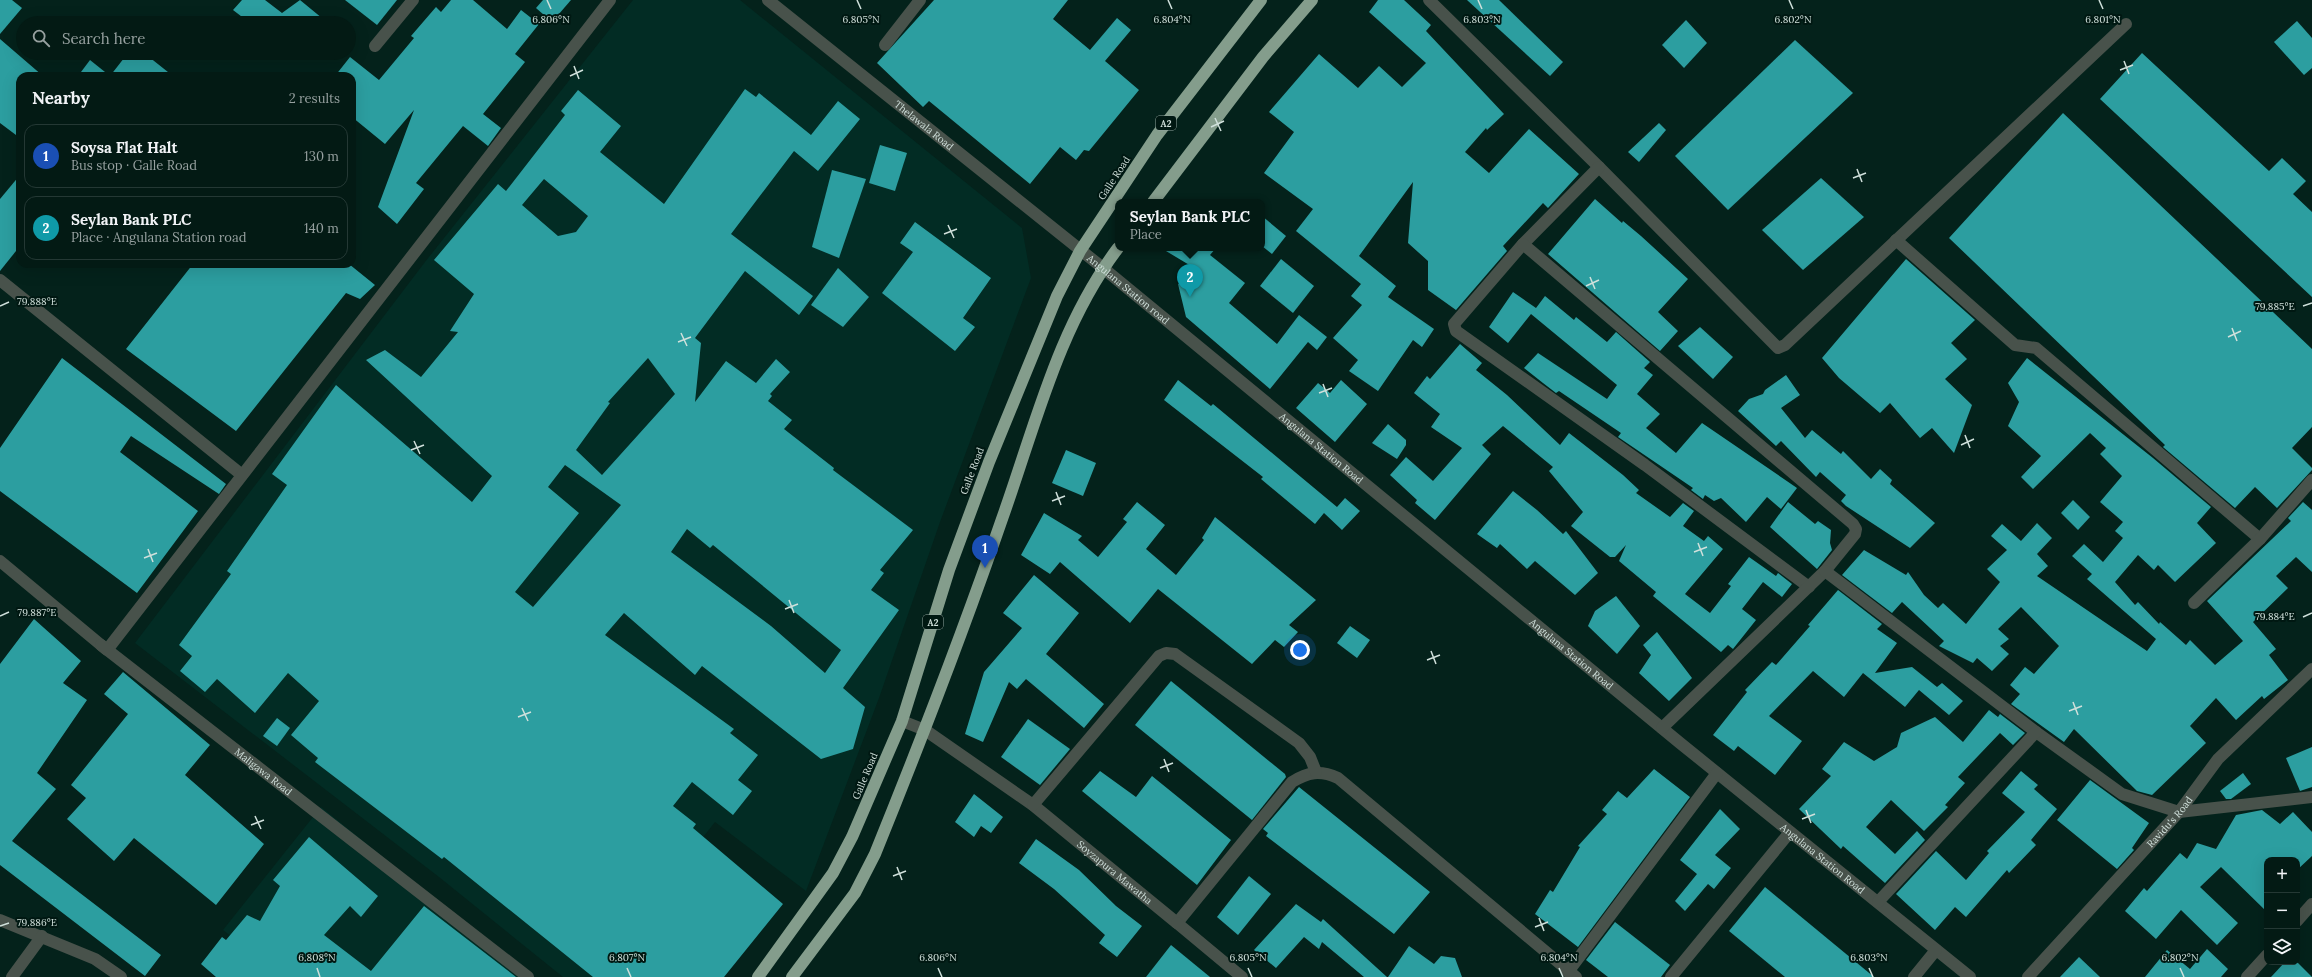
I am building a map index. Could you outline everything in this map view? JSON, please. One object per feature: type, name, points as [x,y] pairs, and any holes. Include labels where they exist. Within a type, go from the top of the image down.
[{"type":"highway","name":"Galle Road","points":[[758,977],[833,873],[852,837],[902,721],[949,570],[988,462],[1057,296],[1080,251],[1157,135],[1261,0]]},
{"type":"highway","points":[[1155,199],[1263,57],[1312,0]]},
{"type":"highway","points":[[792,977],[832,927],[855,893],[875,854],[925,730],[974,601],[1054,369],[1079,308],[1103,268],[1116,251]]},
{"type":"street","points":[[375,46],[413,0]]},
{"type":"street","points":[[0,561],[107,650],[610,0]]},
{"type":"street","name":"Thelawala Road","points":[[768,0],[1080,251]]},
{"type":"street","points":[[885,45],[920,0]]},
{"type":"street","points":[[1429,0],[1599,167],[1778,348],[1785,345],[2126,24]]},
{"type":"street","points":[[1599,167],[1523,244],[1454,324],[1456,332],[1645,465],[1809,587]]},
{"type":"street","points":[[1896,240],[2015,345],[2036,348],[2260,539]]},
{"type":"street","points":[[1523,244],[1854,524],[1856,529],[1855,534],[1825,571],[1662,728]]},
{"type":"street","name":"Angulana Station road","points":[[1080,251],[1103,268],[1175,328]]},
{"type":"street","points":[[0,280],[242,476]]},
{"type":"street","name":"Angulana Station Road","points":[[1175,328],[1717,773],[1970,977]]},
{"type":"street","points":[[2194,603],[2260,539],[2312,480]]},
{"type":"street","name":"Maligawa Road","points":[[0,564],[107,650],[528,977]]},
{"type":"street","points":[[1825,571],[2036,732],[2122,794],[2180,812],[2312,797]]},
{"type":"street","points":[[1033,805],[1159,656],[1166,653],[1174,654],[1299,743],[1310,757],[1316,772]]},
{"type":"street","name":"Ravidu's Road","points":[[2028,977],[2180,812],[2218,759],[2312,669]]},
{"type":"street","name":"Soyzapura Mawatha","points":[[902,721],[925,730],[1033,805],[1242,977]]},
{"type":"street","points":[[1878,902],[2036,732]]},
{"type":"street","points":[[1177,923],[1292,782],[1305,774],[1316,772],[1326,773],[1338,778],[1572,974],[1717,773]]},
{"type":"street","points":[[1671,977],[1790,832]]},
{"type":"street","points":[[2300,918],[2312,904]]},
{"type":"street","points":[[0,920],[95,959],[121,977]]},
{"type":"street","points":[[12,977],[42,936]]},
{"type":"street","points":[[1914,977],[1936,950]]},
{"type":"street","points":[[2247,977],[2264,958]]},
{"type":"shaded area","points":[[633,0],[740,0],[1022,228],[1031,278],[940,522],[879,698],[806,891],[715,822],[593,977],[563,977],[439,877],[135,643],[425,262]]},
{"type":"shaded area","points":[[321,807],[532,977],[284,977],[223,930]]},
{"type":"building","points":[[0,0],[12,0],[22,8],[0,34]]},
{"type":"building","points":[[242,0],[265,0],[282,13],[300,0],[319,16],[241,16],[233,10]]},
{"type":"building","points":[[345,0],[397,0],[377,25]]},
{"type":"building","points":[[451,0],[473,0],[507,29],[521,10],[539,24],[515,54],[525,62],[483,114],[501,128],[488,146],[463,126],[416,183],[424,189],[397,224],[378,207],[414,110],[385,144],[356,120],[356,72],[338,72],[348,60],[354,60],[379,80],[414,38],[411,36],[436,7],[441,12]]},
{"type":"building","points":[[543,0],[571,0],[552,22],[536,8]]},
{"type":"building","points":[[934,0],[1068,0],[1053,19],[1090,50],[1117,18],[1131,30],[1105,61],[1139,90],[1089,151],[1084,150],[1076,160],[1060,147],[1030,184],[929,101],[923,107],[877,63]]},
{"type":"building","points":[[1378,0],[1404,0],[1431,25],[1426,31],[1504,114],[1487,130],[1486,128],[1465,152],[1489,173],[1529,129],[1579,174],[1548,208],[1543,203],[1503,246],[1507,251],[1456,310],[1428,290],[1428,261],[1408,243],[1413,182],[1359,256],[1396,286],[1388,297],[1434,329],[1422,347],[1413,340],[1378,391],[1349,371],[1358,360],[1333,338],[1362,305],[1351,296],[1361,284],[1296,231],[1313,209],[1264,173],[1294,132],[1269,112],[1319,54],[1358,88],[1379,66],[1402,87],[1426,63],[1369,12]]},
{"type":"building","points":[[1467,0],[1499,0],[1563,62],[1550,76]]},
{"type":"building","points":[[1686,20],[1707,43],[1684,68],[1662,45]]},
{"type":"building","points":[[2297,21],[2312,38],[2312,68],[2304,75],[2274,42]]},
{"type":"building","points":[[0,39],[16,53],[16,60],[24,60],[38,72],[16,72],[16,135],[0,123]]},
{"type":"building","points":[[1795,40],[1853,93],[1728,210],[1675,156]]},
{"type":"building","points":[[2142,53],[2269,171],[2282,158],[2306,181],[2293,194],[2312,212],[2312,297],[2100,99]]},
{"type":"building","points":[[90,60],[105,72],[81,72]]},
{"type":"building","points":[[123,60],[153,60],[168,72],[113,72]]},
{"type":"building","points":[[745,89],[756,97],[759,93],[811,135],[838,101],[860,119],[818,171],[794,151],[731,234],[813,296],[799,315],[745,271],[695,338],[701,343],[695,402],[726,361],[756,383],[776,359],[790,372],[770,394],[772,396],[768,401],[792,420],[784,429],[834,468],[833,470],[913,530],[880,570],[884,573],[871,590],[899,610],[843,688],[865,707],[853,749],[821,759],[702,666],[695,675],[624,613],[605,635],[734,729],[730,733],[758,755],[738,780],[752,791],[733,815],[692,782],[673,806],[696,824],[693,828],[783,904],[724,977],[593,977],[444,857],[442,859],[315,762],[318,758],[291,735],[319,701],[288,673],[255,713],[217,679],[205,692],[180,671],[192,656],[179,645],[231,574],[227,571],[287,485],[272,474],[336,385],[472,502],[492,476],[366,360],[385,350],[421,377],[458,332],[450,331],[474,294],[434,260],[498,184],[506,191],[565,115],[561,111],[578,90],[621,126],[600,152],[664,204]],"holes":[[[544,179],[588,216],[576,232],[558,236],[522,205]],[[648,358],[675,394],[602,475],[576,450],[610,403],[608,402]],[[565,465],[621,505],[533,607],[515,592],[579,513],[548,487]],[[687,529],[710,548],[713,545],[841,650],[825,673],[771,626],[671,552]]]},
{"type":"building","points":[[2063,113],[2312,349],[2312,427],[2292,448],[2312,468],[2312,470],[2277,508],[2255,487],[2235,508],[2163,447],[2165,445],[1949,238]]},
{"type":"building","points":[[1659,123],[1666,130],[1639,162],[1628,152]]},
{"type":"building","points":[[880,145],[907,153],[895,191],[869,183]]},
{"type":"building","points":[[832,170],[866,179],[839,258],[812,247]]},
{"type":"building","points":[[1821,178],[1864,217],[1803,270],[1762,230]]},
{"type":"building","points":[[16,180],[16,251],[0,271],[0,199]]},
{"type":"building","points":[[1595,199],[1622,223],[1623,221],[1641,236],[1688,279],[1658,312],[1678,331],[1660,351],[1548,254]]},
{"type":"building","points":[[1265,218],[1286,236],[1272,254],[1265,248]]},
{"type":"building","points":[[915,222],[991,278],[963,318],[975,327],[955,351],[882,293],[913,252],[900,243]]},
{"type":"building","points":[[1166,251],[1213,251],[1210,255],[1245,283],[1229,303],[1277,344],[1299,315],[1327,337],[1317,350],[1308,342],[1270,389],[1186,317],[1178,284],[1201,272]]},
{"type":"building","points":[[1281,259],[1314,286],[1293,313],[1260,286]]},
{"type":"building","points":[[1906,259],[1975,320],[1951,343],[1967,359],[1945,379],[1972,405],[1954,453],[1932,428],[1920,438],[1890,403],[1880,413],[1839,378],[1822,358]]},
{"type":"building","points":[[190,268],[354,268],[375,285],[360,299],[346,293],[236,431],[126,349]]},
{"type":"building","points":[[838,268],[869,297],[843,327],[811,305]]},
{"type":"building","points":[[1513,292],[1536,308],[1545,296],[1574,320],[1576,317],[1607,342],[1616,332],[1650,362],[1644,368],[1653,375],[1637,394],[1660,414],[1646,428],[1676,453],[1702,423],[1797,488],[1781,509],[1767,497],[1746,522],[1721,498],[1714,501],[1705,495],[1703,499],[1691,490],[1693,488],[1618,437],[1621,433],[1559,391],[1556,393],[1524,368],[1538,353],[1607,399],[1617,385],[1531,314],[1508,343],[1489,327]]},
{"type":"building","points":[[1700,327],[1733,357],[1713,379],[1678,346]]},
{"type":"building","points":[[1460,344],[1482,363],[1476,370],[1507,395],[1560,445],[1569,433],[1623,475],[1639,490],[1636,493],[1670,517],[1683,503],[1694,511],[1683,526],[1704,541],[1708,536],[1723,549],[1685,594],[1710,613],[1731,586],[1728,584],[1749,557],[1776,576],[1778,573],[1792,584],[1782,597],[1763,582],[1742,609],[1756,620],[1733,649],[1728,645],[1721,652],[1653,596],[1656,592],[1619,561],[1626,545],[1615,557],[1610,557],[1571,526],[1583,512],[1549,471],[1553,467],[1503,426],[1482,445],[1491,454],[1435,520],[1415,503],[1417,500],[1390,475],[1406,457],[1433,481],[1462,448],[1431,427],[1440,414],[1414,393],[1427,376],[1430,379]]},
{"type":"building","points":[[62,358],[226,484],[219,494],[131,436],[120,452],[198,511],[137,593],[0,491],[0,448]]},
{"type":"building","points":[[2027,358],[2153,458],[2211,507],[2197,523],[2216,543],[2175,582],[2158,565],[2154,570],[2138,555],[2115,582],[2135,605],[2138,602],[2159,624],[2160,622],[2186,645],[2190,640],[2215,665],[2243,641],[2207,601],[2291,521],[2288,518],[2303,502],[2312,510],[2312,572],[2296,557],[2276,576],[2288,588],[2253,622],[2276,649],[2269,655],[2288,680],[2264,699],[2262,696],[2236,720],[2216,698],[2190,726],[2206,743],[2152,795],[2137,791],[2074,729],[2064,742],[2011,704],[2020,694],[2010,685],[2025,667],[2034,674],[2059,646],[2021,607],[1998,629],[2009,639],[2000,646],[2009,654],[1992,671],[1977,658],[1973,663],[1939,646],[1944,641],[1902,602],[1892,613],[1842,575],[1864,550],[1906,575],[1908,572],[1924,595],[1938,608],[1943,603],[1966,624],[2000,582],[1987,569],[2007,550],[1991,536],[2002,524],[2021,541],[2037,523],[2052,538],[2037,554],[2048,566],[2037,576],[2147,651],[2156,639],[2087,579],[2092,574],[2072,556],[2084,544],[2103,562],[2123,538],[2115,531],[2123,522],[2100,502],[2122,476],[2100,454],[2106,448],[2090,433],[2033,489],[2021,477],[2041,456],[2008,426],[2019,402],[2008,383]]},
{"type":"building","points":[[1786,375],[1800,395],[1781,408],[1805,438],[1812,430],[1841,454],[1843,451],[1871,479],[1880,469],[1892,480],[1890,484],[1935,523],[1910,548],[1846,506],[1841,501],[1846,495],[1820,472],[1816,477],[1781,441],[1776,446],[1738,411],[1749,399],[1763,394],[1765,390]]},
{"type":"building","points":[[1178,380],[1211,406],[1213,404],[1337,507],[1345,498],[1360,511],[1342,530],[1324,513],[1315,524],[1261,479],[1263,477],[1164,400]]},
{"type":"building","points":[[1341,380],[1367,404],[1335,442],[1296,408],[1318,383],[1330,393]]},
{"type":"building","points":[[1388,424],[1406,440],[1406,445],[1397,459],[1372,443]]},
{"type":"building","points":[[1066,450],[1096,463],[1083,496],[1052,483]]},
{"type":"building","points":[[1513,491],[1537,510],[1563,534],[1566,531],[1598,573],[1575,595],[1535,561],[1527,569],[1500,544],[1497,548],[1477,534]]},
{"type":"building","points":[[2073,500],[2090,517],[2078,530],[2061,513]]},
{"type":"building","points":[[1137,502],[1165,525],[1146,549],[1176,575],[1204,540],[1202,538],[1215,517],[1316,600],[1289,625],[1298,632],[1284,647],[1275,640],[1252,664],[1158,589],[1130,623],[1060,562],[1050,574],[1021,555],[1044,513],[1082,536],[1078,540],[1098,557],[1127,522],[1123,519]]},
{"type":"building","points":[[1788,502],[1815,524],[1818,521],[1831,530],[1830,543],[1832,550],[1817,569],[1770,527]]},
{"type":"building","points":[[1034,575],[1079,613],[1046,654],[1104,704],[1084,728],[1026,679],[1017,689],[1009,682],[983,742],[965,734],[984,672],[1022,628],[1003,613]]},
{"type":"building","points":[[1838,590],[1882,624],[1877,629],[1897,643],[1875,673],[1912,667],[1937,687],[1942,683],[1963,701],[1949,715],[1919,690],[1905,707],[1863,673],[1844,697],[1813,671],[1769,716],[1802,741],[1775,775],[1738,746],[1734,751],[1713,735],[1747,692],[1745,690],[1772,662],[1776,665],[1810,626],[1808,625]]},
{"type":"building","points":[[1616,596],[1640,626],[1617,654],[1588,626],[1595,611]]},
{"type":"building","points":[[34,619],[81,661],[63,683],[87,700],[37,773],[56,789],[12,841],[161,955],[145,976],[0,865],[0,664]]},
{"type":"building","points":[[1350,626],[1370,640],[1357,658],[1337,643]]},
{"type":"building","points":[[1657,632],[1692,678],[1669,701],[1639,673],[1651,655],[1643,645]]},
{"type":"building","points":[[123,672],[210,745],[185,775],[264,844],[216,905],[134,838],[114,861],[67,819],[86,798],[71,785],[128,714],[104,694]]},
{"type":"building","points":[[1171,681],[1285,774],[1286,777],[1252,820],[1135,725]]},
{"type":"building","points":[[1989,710],[1998,717],[2000,714],[2025,733],[2013,745],[2000,733],[1958,777],[1965,783],[1945,805],[1948,807],[1924,831],[1891,800],[1866,827],[1895,854],[1917,831],[1925,840],[1885,883],[1843,846],[1841,849],[1799,809],[1831,776],[1822,769],[1844,742],[1874,761],[1897,747],[1901,733],[1935,717],[1963,742]]},
{"type":"building","points":[[277,718],[290,728],[277,746],[263,736]]},
{"type":"building","points":[[1028,719],[1070,749],[1040,785],[1001,757]]},
{"type":"building","points":[[2312,747],[2312,787],[2300,791],[2286,758]]},
{"type":"building","points":[[1654,769],[1690,797],[1578,947],[1535,914],[1550,890],[1553,892],[1580,847],[1578,846],[1607,814],[1602,810],[1618,791],[1627,798]]},
{"type":"building","points":[[1100,771],[1136,797],[1152,776],[1231,840],[1197,885],[1082,791]]},
{"type":"building","points":[[2021,771],[2038,785],[2034,789],[2057,809],[2031,840],[2036,845],[2009,873],[2007,870],[1966,917],[1955,907],[1935,930],[1896,894],[1936,851],[1966,880],[1989,853],[1987,851],[2025,812],[2002,793]]},
{"type":"building","points":[[2243,773],[2251,784],[2231,799],[2226,799],[2220,791]]},
{"type":"building","points":[[2090,780],[2149,823],[2132,848],[2134,850],[2117,869],[2057,820]]},
{"type":"building","points":[[1299,787],[1430,892],[1394,934],[1266,836],[1268,833],[1263,829]]},
{"type":"building","points":[[974,794],[1003,817],[991,833],[981,826],[974,837],[955,822]]},
{"type":"building","points":[[1720,809],[1740,829],[1715,855],[1731,868],[1714,889],[1708,884],[1685,911],[1675,901],[1697,874],[1680,860]]},
{"type":"building","points":[[2262,810],[2280,824],[2293,812],[2312,832],[2312,856],[2300,867],[2300,857],[2264,857],[2264,909],[2221,867],[2200,887],[2238,923],[2217,945],[2181,910],[2156,939],[2125,911],[2144,888],[2147,891],[2180,853],[2187,859],[2197,843],[2216,849],[2236,815]]},
{"type":"building","points":[[309,837],[378,896],[361,917],[350,906],[324,935],[371,971],[424,906],[516,977],[216,977],[201,964],[222,937],[226,940],[247,915],[260,921],[280,886],[273,880]]},
{"type":"building","points":[[1036,839],[1079,870],[1116,906],[1142,926],[1117,957],[1099,943],[1105,935],[1054,889],[1019,863]]},
{"type":"building","points":[[1249,876],[1271,894],[1238,935],[1217,917]]},
{"type":"building","points":[[1765,887],[1874,977],[1785,977],[1729,931]]},
{"type":"building","points":[[1296,904],[1321,922],[1323,919],[1387,977],[1364,977],[1322,942],[1319,949],[1304,937],[1276,968],[1254,950]]},
{"type":"building","points":[[1615,922],[1670,965],[1661,977],[1608,977],[1586,960]]},
{"type":"building","points":[[1171,945],[1210,977],[1146,977]]},
{"type":"building","points":[[1409,946],[1434,964],[1441,956],[1455,958],[1462,977],[1388,977]]},
{"type":"building","points":[[2207,949],[2228,969],[2221,977],[2145,977],[2167,950],[2190,969]]},
{"type":"building","points":[[2079,957],[2100,977],[2060,977]]},
{"type":"building","points":[[2282,965],[2300,965],[2312,977],[2271,977]]},
{"type":"place","name":"Seylan Bank PLC","points":[[1190,297]]},
{"type":"place","name":"Soysa Flat Halt","points":[[985,568]]}]
